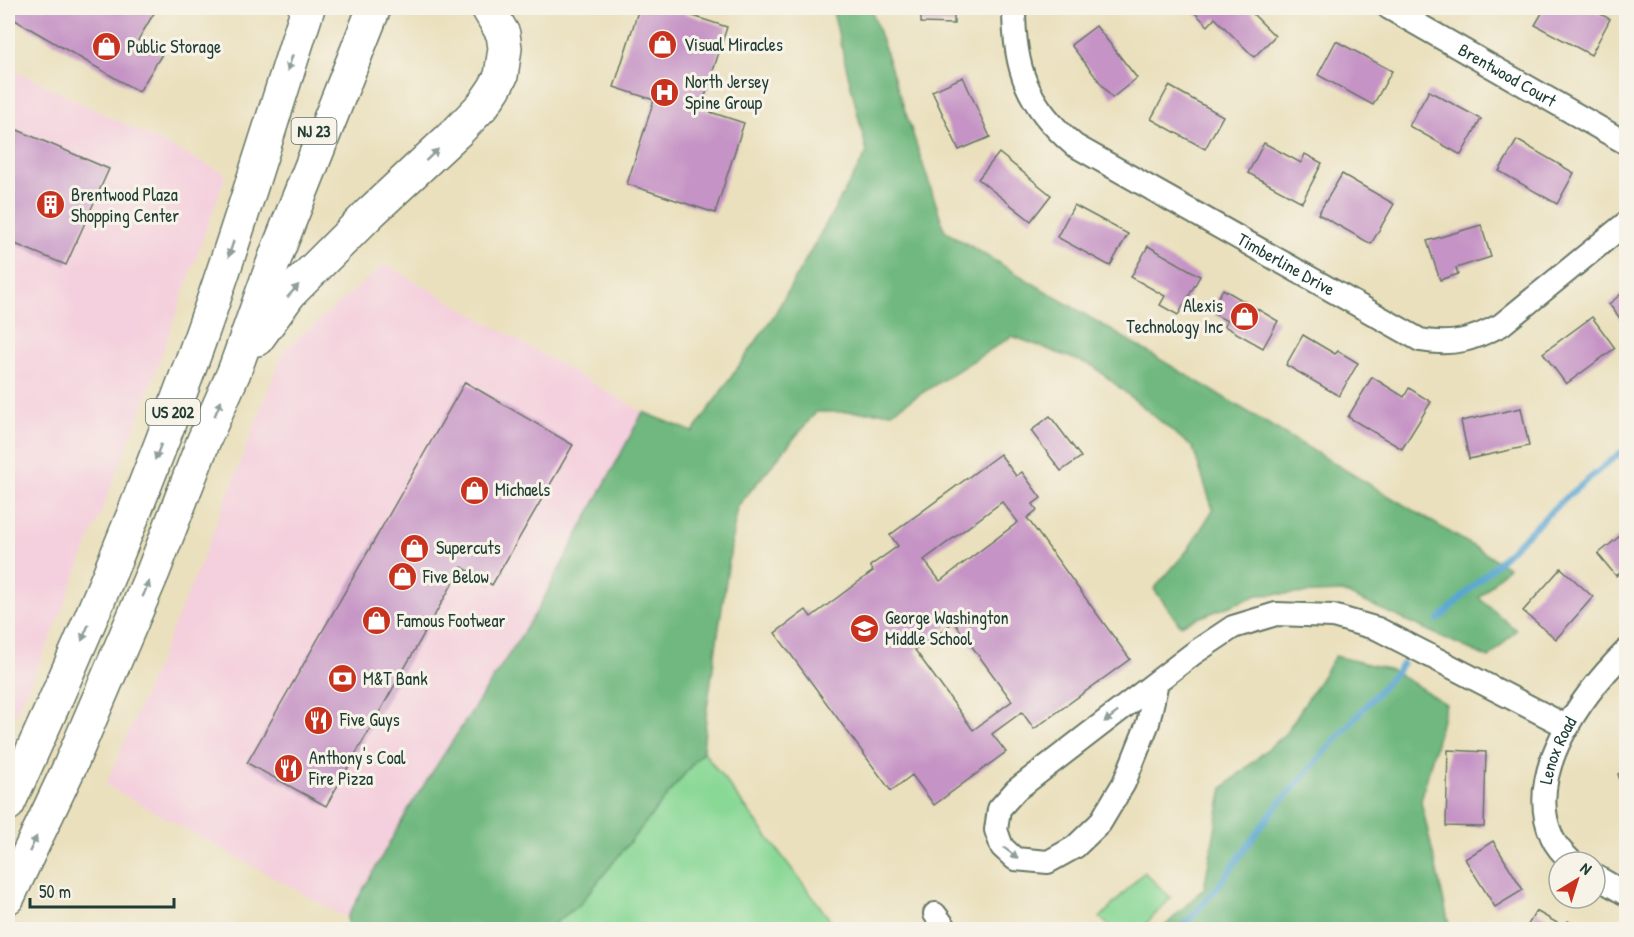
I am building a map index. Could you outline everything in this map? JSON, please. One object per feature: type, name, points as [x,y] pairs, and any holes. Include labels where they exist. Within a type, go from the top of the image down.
[{"type":"highway","name":"US 202","points":[[8,804],[91,620],[156,458],[220,282],[308,8]]},
{"type":"highway","name":"NJ 23","points":[[276,255],[352,8]]},
{"type":"highway","name":"US 202","points":[[8,897],[98,703],[234,372],[276,255],[374,8]]},
{"type":"highway","points":[[234,372],[290,292],[483,105],[501,76],[505,48],[503,34],[488,8]]},
{"type":"street","name":"Timberline Drive","points":[[1014,8],[1014,33],[1019,62],[1028,90],[1054,128],[1074,145],[1420,340],[1439,343],[1460,342],[1481,336],[1501,325],[1626,223]]},
{"type":"street","name":"Brentwood Court","points":[[1389,8],[1626,143]]},
{"type":"street","points":[[1157,682],[1148,723],[1124,783],[1100,823],[1075,847],[1048,862],[1015,859],[1002,847],[996,830],[999,809],[1016,790],[1157,682],[1233,627],[1276,614],[1333,616],[1378,629],[1568,727]]},
{"type":"street","name":"Lenox Road","points":[[1560,850],[1551,837],[1544,803],[1546,780],[1552,757],[1590,693],[1626,651]]},
{"type":"street","points":[[1607,883],[1626,894]]},
{"type":"shaded area","name":"Brentwood Plaza Shopping Center","points":[[8,67],[226,174],[142,409],[50,640],[8,730]]},
{"type":"shaded area","points":[[385,264],[643,412],[537,611],[411,805],[347,918],[106,785],[202,560],[284,350]]},
{"type":"green space","points":[[832,8],[871,8],[945,231],[1508,567],[1479,598],[1516,630],[1489,658],[1343,592],[1258,595],[1180,625],[1154,589],[1187,551],[1213,510],[1193,448],[1093,366],[1012,336],[892,412],[816,412],[737,507],[707,708],[703,751],[580,904],[546,929],[349,929],[347,918],[411,805],[537,611],[643,412],[693,432],[773,317],[867,152]]},
{"type":"green space","points":[[1335,656],[1392,670],[1446,704],[1421,801],[1450,929],[1162,929],[1204,888],[1223,788],[1286,733]]},
{"type":"green space","points":[[703,751],[837,929],[546,930],[580,904]]},
{"type":"green space","points":[[1144,872],[1171,898],[1141,929],[1113,929],[1100,918]]},
{"type":"building","name":"Public Storage","points":[[8,8],[157,8],[138,40],[162,54],[139,92],[8,16]]},
{"type":"building","points":[[639,8],[668,8],[727,27],[701,109],[744,123],[715,213],[627,184],[654,100],[614,87]]},
{"type":"building","points":[[921,8],[954,8],[954,24],[921,23]]},
{"type":"building","points":[[1190,8],[1247,8],[1275,36],[1254,57],[1215,18],[1208,26]]},
{"type":"building","points":[[1545,8],[1589,8],[1610,19],[1591,55],[1535,25]]},
{"type":"building","points":[[1096,26],[1137,78],[1112,98],[1071,45]]},
{"type":"building","points":[[1336,41],[1392,71],[1373,105],[1318,75]]},
{"type":"building","points":[[963,77],[990,137],[959,150],[932,91]]},
{"type":"building","points":[[1169,86],[1223,116],[1205,149],[1151,119]]},
{"type":"building","points":[[1429,91],[1481,119],[1461,155],[1409,126]]},
{"type":"building","name":"Brentwood Plaza Shopping Center","points":[[8,126],[109,169],[66,265],[8,241]]},
{"type":"building","points":[[1517,140],[1574,173],[1557,204],[1499,171]]},
{"type":"building","points":[[1264,143],[1301,163],[1305,154],[1322,163],[1302,202],[1248,173]]},
{"type":"building","points":[[999,153],[1051,195],[1031,221],[978,179]]},
{"type":"building","points":[[1342,174],[1394,204],[1371,244],[1318,214]]},
{"type":"building","points":[[1074,205],[1128,234],[1110,266],[1057,237]]},
{"type":"building","points":[[1481,225],[1491,257],[1456,268],[1458,274],[1440,280],[1427,241]]},
{"type":"building","points":[[1148,246],[1200,276],[1178,315],[1160,305],[1165,296],[1131,277]]},
{"type":"building","name":"Alexis Technology Inc","points":[[1223,289],[1278,321],[1263,348],[1224,326],[1227,321],[1210,312]]},
{"type":"building","points":[[1626,290],[1626,326],[1609,304]]},
{"type":"building","points":[[1592,317],[1615,348],[1566,384],[1543,353]]},
{"type":"building","points":[[1303,335],[1335,354],[1338,351],[1358,363],[1339,396],[1286,365]]},
{"type":"building","points":[[1372,377],[1404,397],[1409,388],[1431,402],[1402,449],[1348,417]]},
{"type":"building","points":[[465,382],[573,445],[492,585],[462,567],[326,806],[247,763]]},
{"type":"building","points":[[1521,408],[1529,446],[1469,459],[1461,421]]},
{"type":"building","points":[[1050,416],[1081,457],[1061,471],[1031,431]]},
{"type":"building","name":"George Washington Middle School","points":[[1000,454],[1016,476],[1022,472],[1041,498],[1033,504],[1037,510],[1027,518],[1130,659],[1034,729],[1022,712],[992,734],[1006,752],[934,805],[912,775],[891,791],[775,633],[806,610],[811,617],[873,571],[870,566],[898,546],[890,535]],"holes":[[[1002,502],[1018,522],[940,581],[924,560]],[[954,622],[1012,701],[973,730],[915,650]]]},
{"type":"building","points":[[1626,531],[1626,568],[1616,576],[1598,554]]},
{"type":"building","points":[[1561,568],[1593,597],[1556,639],[1523,611]]},
{"type":"building","points":[[1448,750],[1486,752],[1484,827],[1446,826]]},
{"type":"building","points":[[1626,771],[1626,801],[1618,774]]},
{"type":"building","points":[[1493,841],[1523,890],[1495,907],[1465,859]]},
{"type":"building","points":[[1536,911],[1564,927],[1568,921],[1583,930],[1525,930]]},
{"type":"building","points":[[151,924],[155,925],[162,930],[142,930]]},
{"type":"waterway","points":[[1438,620],[1562,501],[1626,448]]},
{"type":"waterway","points":[[1180,930],[1214,892],[1271,813],[1403,664]]},
{"type":"place","name":"Visual Miracles","points":[[663,45]]},
{"type":"place","name":"Public Storage","points":[[106,47]]},
{"type":"place","name":"North Jersey Spine Group","points":[[664,92]]},
{"type":"place","name":"Brentwood Plaza Shopping Center","points":[[50,205]]},
{"type":"place","name":"Alexis Technology Inc","points":[[1244,316]]},
{"type":"place","name":"Michaels","points":[[474,490]]},
{"type":"place","name":"Supercuts","points":[[415,548]]},
{"type":"place","name":"Five Below","points":[[402,577]]},
{"type":"place","name":"Famous Footwear","points":[[376,621]]},
{"type":"place","name":"George Washington Middle School","points":[[864,628]]},
{"type":"place","name":"M&T Bank","points":[[342,679]]},
{"type":"place","name":"Five Guys","points":[[319,720]]},
{"type":"place","name":"Anthony's Coal Fire Pizza","points":[[288,768]]}]
